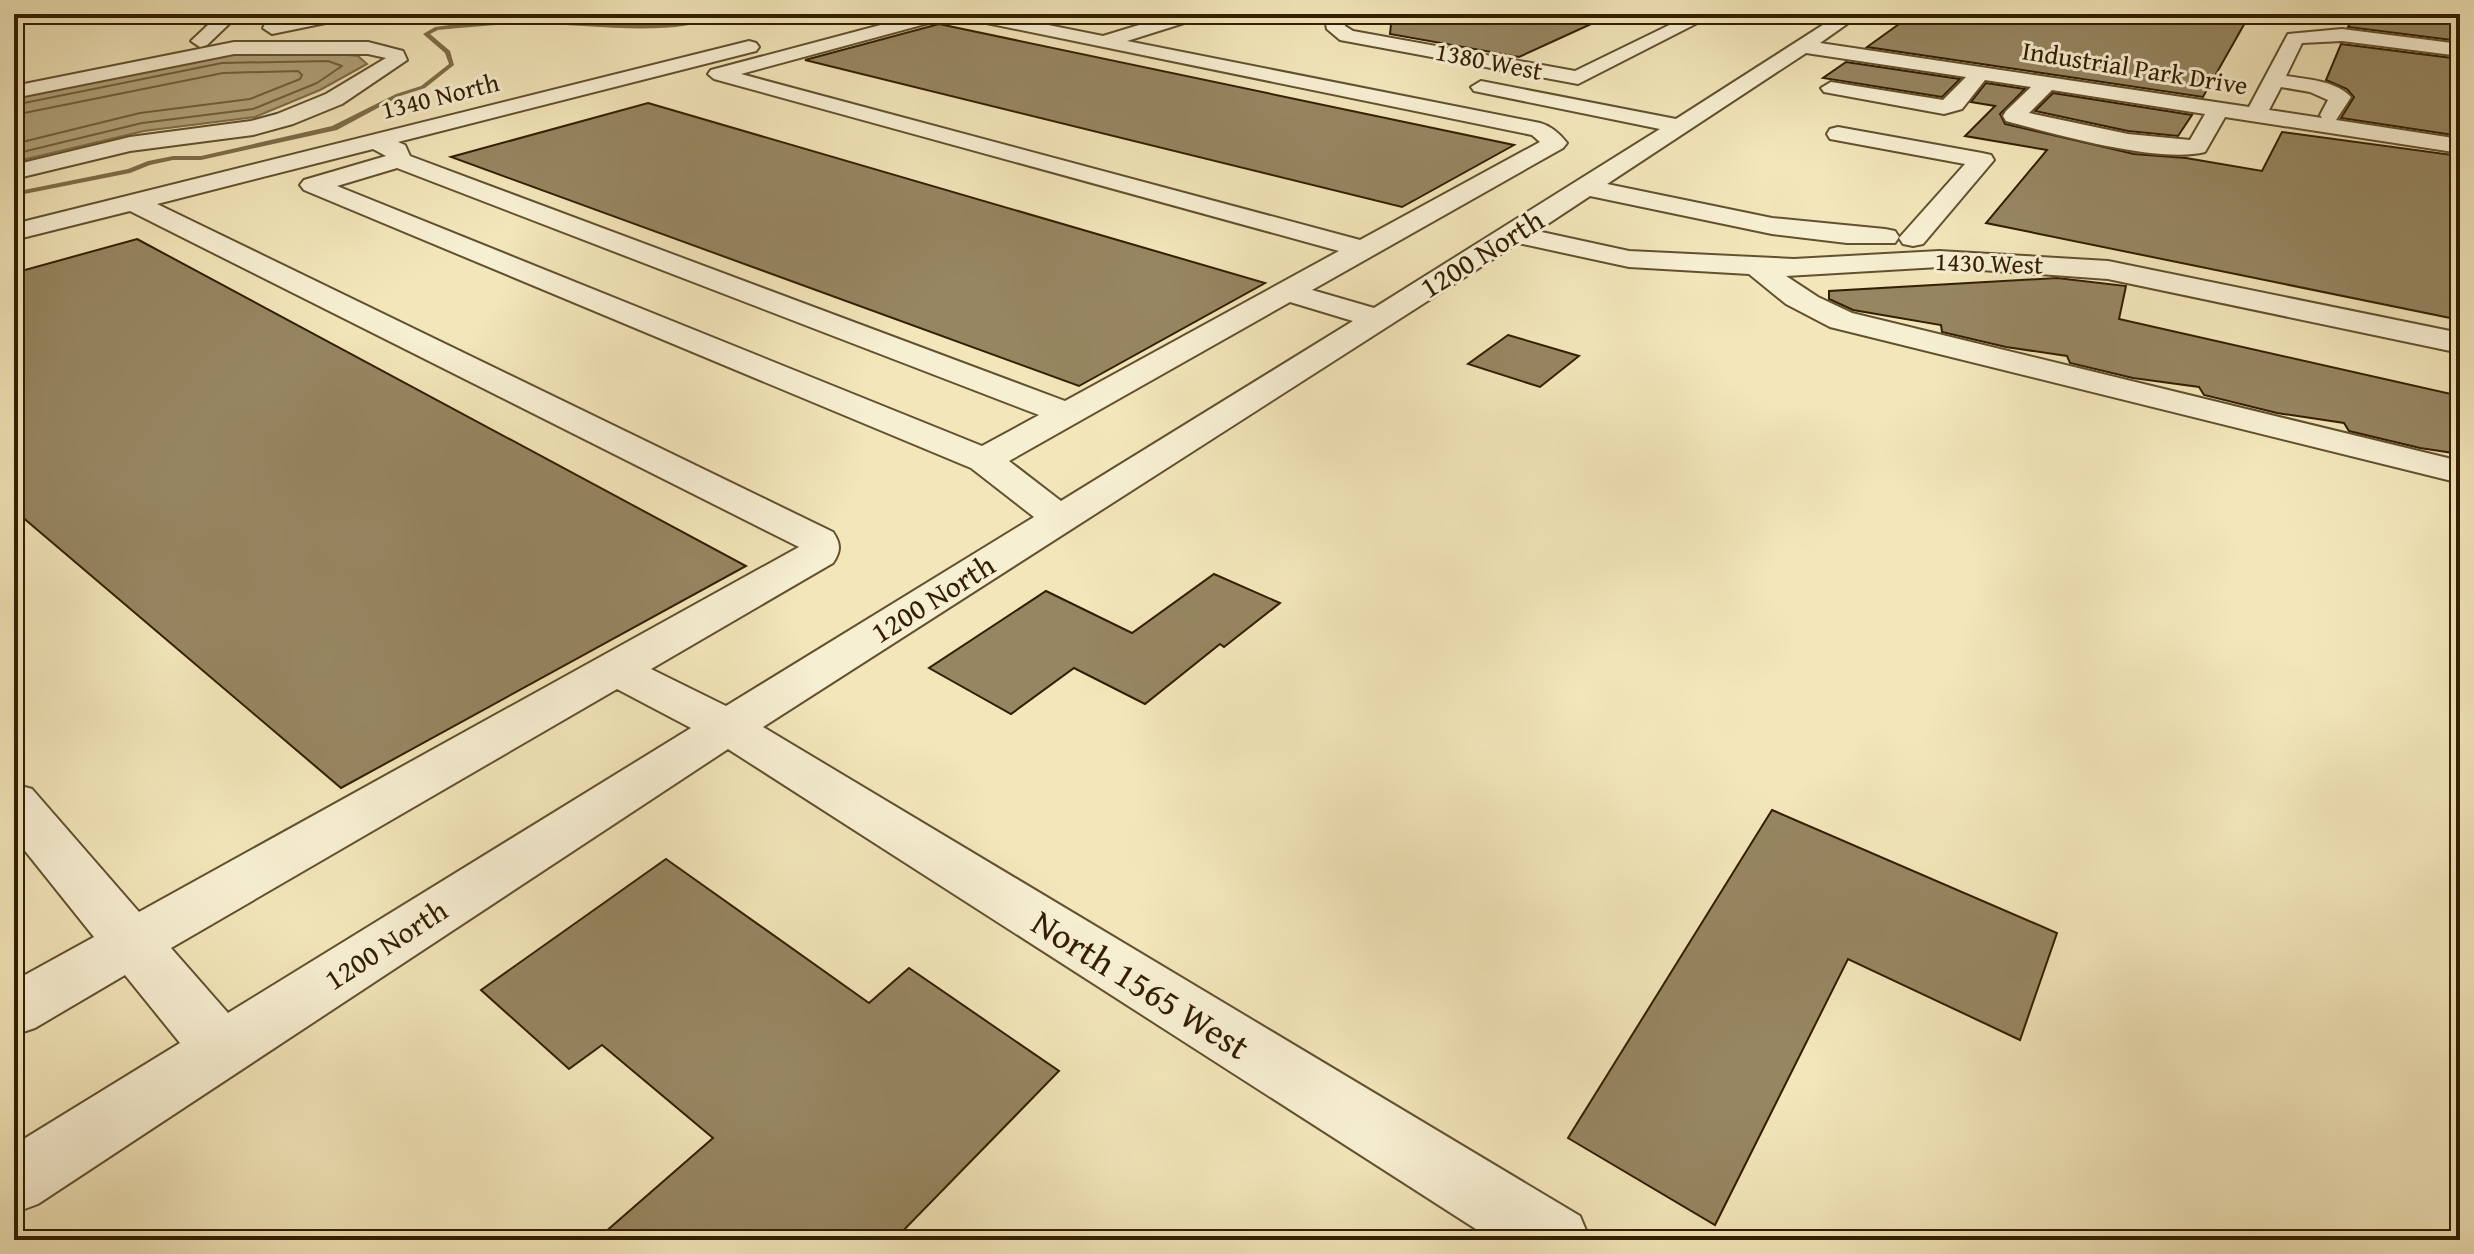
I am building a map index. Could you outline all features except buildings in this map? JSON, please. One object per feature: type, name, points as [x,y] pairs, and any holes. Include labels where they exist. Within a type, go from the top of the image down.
[{"type":"street","points":[[194,14],[221,23],[200,41]]},
{"type":"street","points":[[14,77],[345,14]]},
{"type":"street","name":"1340 North","points":[[14,232],[133,202],[386,150],[681,64],[879,14]]},
{"type":"street","points":[[718,74],[939,15],[967,14],[1540,130],[1555,143],[984,460]]},
{"type":"street","points":[[1104,42],[1194,14]]},
{"type":"street","points":[[1334,22],[1347,36],[1578,78],[1706,14]]},
{"type":"street","name":"1200 North","points":[[14,1182],[728,727],[1514,234],[1852,14]]},
{"type":"street","points":[[1115,17],[1205,34]]},
{"type":"street","points":[[1334,22],[1363,19]]},
{"type":"street","points":[[2256,115],[2295,38],[2342,35],[2460,50]]},
{"type":"street","name":"Industrial Park Drive","points":[[1801,46],[1976,78],[2047,83],[2460,146]]},
{"type":"street","points":[[14,92],[234,48],[368,48],[396,55],[397,60],[334,99],[285,119],[253,128],[130,144],[14,172]]},
{"type":"street","points":[[681,64],[1363,249]]},
{"type":"street","points":[[1863,66],[1976,78]]},
{"type":"street","points":[[1831,88],[1944,107],[1954,104],[1976,78]]},
{"type":"street","points":[[2274,80],[2315,87],[2340,97],[2331,115]]},
{"type":"street","name":"1380 West","points":[[1455,82],[1679,126]]},
{"type":"street","points":[[2047,83],[2014,116],[2052,126],[2171,147],[2197,147],[2219,109]]},
{"type":"street","points":[[2108,136],[2137,96]]},
{"type":"street","points":[[1838,134],[1982,160],[1913,238]]},
{"type":"street","points":[[1060,519],[984,460],[313,185],[386,150],[670,263],[1067,414]]},
{"type":"street","points":[[1585,187],[1776,228],[1828,236],[1913,238],[1939,259]]},
{"type":"street","points":[[14,1010],[819,554],[819,541],[133,202]]},
{"type":"street","name":"1430 West","points":[[1514,234],[1629,259],[1794,268],[1939,259],[2108,270],[2460,343]]},
{"type":"street","points":[[581,295],[670,263]]},
{"type":"street","points":[[2033,263],[2052,278],[2074,285],[2460,370]]},
{"type":"street","points":[[1757,266],[1810,308],[1841,320],[2460,472]]},
{"type":"street","points":[[1286,292],[1379,319]]},
{"type":"street","name":"North 1565 West","points":[[615,669],[728,727],[1555,1240]]},
{"type":"street","points":[[14,802],[222,1050]]},
{"type":"water","points":[[329,53],[358,56],[367,64],[320,90],[255,117],[144,131],[14,162],[14,98],[221,55]]},
{"type":"waterway","points":[[14,194],[130,171],[148,163],[173,158],[201,158],[334,128],[398,95],[423,87],[452,64],[448,52],[426,34],[437,28],[536,22],[657,26],[703,20],[720,14]]}]
